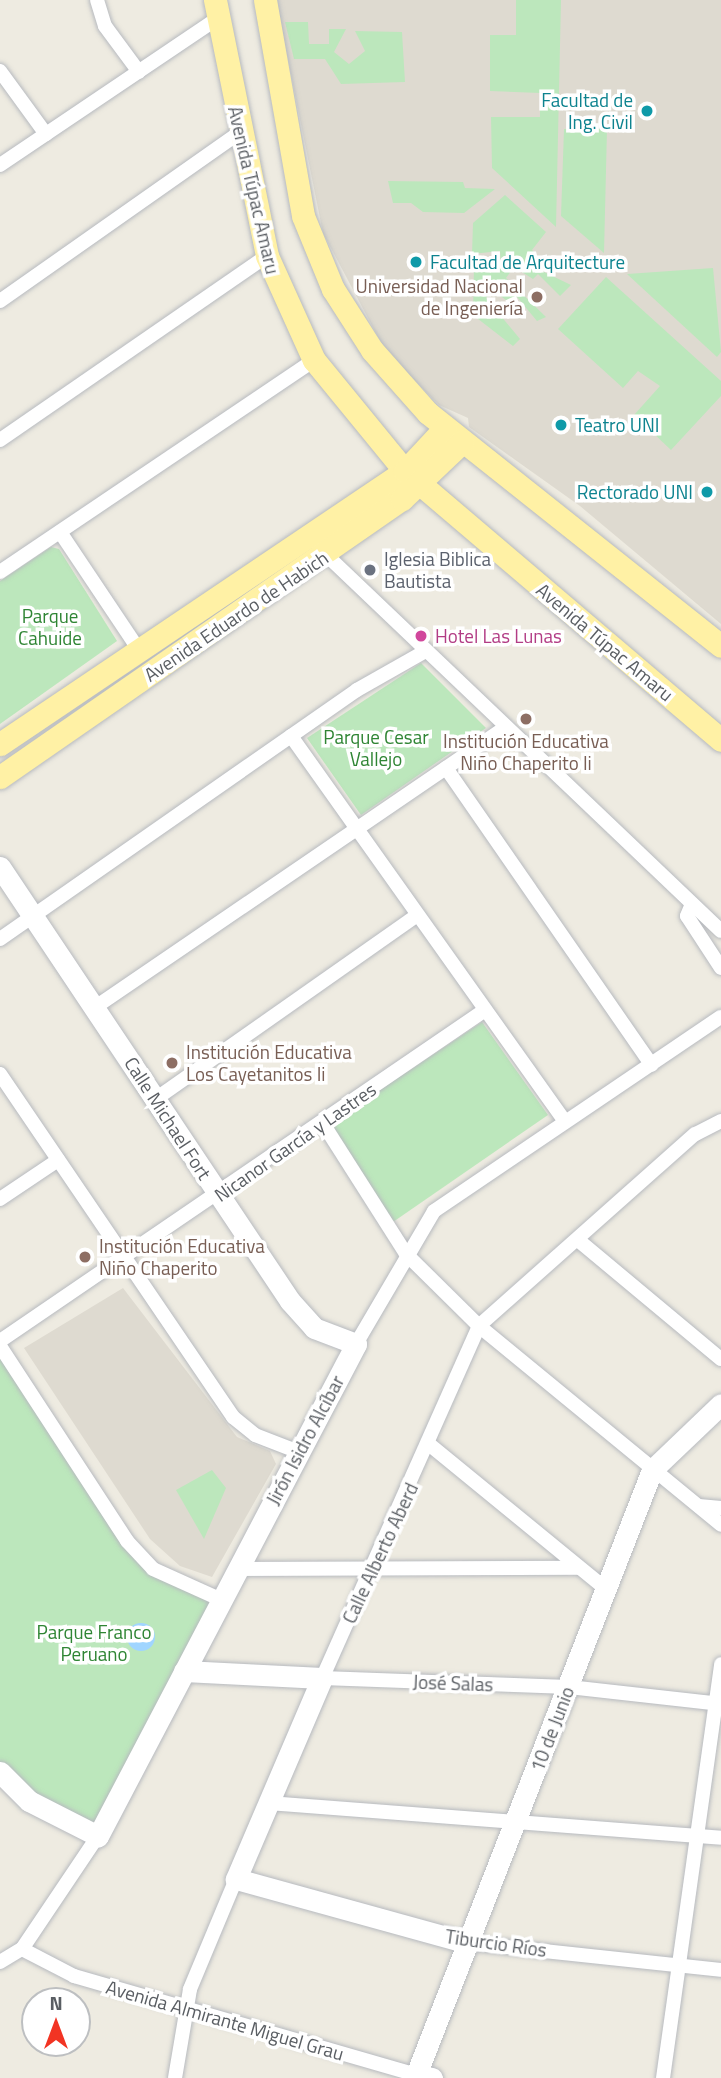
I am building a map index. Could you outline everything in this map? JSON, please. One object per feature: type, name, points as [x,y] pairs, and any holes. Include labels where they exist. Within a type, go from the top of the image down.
[{"type":"main road","points":[[265,0],[295,180],[320,262],[372,350],[454,435],[721,646]]},
{"type":"main road","name":"Avenida Túpac Amaru","points":[[216,9],[239,133],[267,256],[314,360],[413,478],[721,740]]},
{"type":"main road","name":"Avenida Eduardo de Habich","points":[[0,778],[325,555],[413,478],[454,435]]},
{"type":"main road","name":"Avenida Eduardo de Habich","points":[[0,744],[310,536],[413,478]]},
{"type":"street","points":[[97,0],[106,26],[139,72]]},
{"type":"street","points":[[0,165],[139,72],[216,9]]},
{"type":"street","points":[[0,71],[46,134]]},
{"type":"street","points":[[0,301],[239,133]]},
{"type":"street","points":[[0,440],[267,256]]},
{"type":"street","points":[[0,572],[314,360]]},
{"type":"street","points":[[60,532],[139,650]]},
{"type":"street","points":[[310,536],[325,555],[424,652],[721,931]]},
{"type":"street","points":[[0,939],[291,736],[424,652]]},
{"type":"street","points":[[94,1008],[504,728]]},
{"type":"street","points":[[291,736],[565,1122]]},
{"type":"street","points":[[446,768],[652,1065]]},
{"type":"street","name":"Calle Michael Fort","points":[[0,867],[303,1318],[356,1344]]},
{"type":"street","points":[[692,904],[687,916],[721,968]]},
{"type":"street","points":[[156,1098],[417,915]]},
{"type":"street","name":"Nicanor García y Lastres","points":[[0,1344],[485,1010]]},
{"type":"street","name":"Jirón Isidro Alcíbar","points":[[0,1962],[23,1950],[98,1836],[356,1344],[406,1254],[434,1211],[721,1017]]},
{"type":"street","points":[[0,1074],[233,1417],[255,1435],[299,1452]]},
{"type":"street","name":"Calle Alberto Aberd","points":[[175,2078],[184,2008],[236,1879],[322,1678],[374,1571],[430,1445],[479,1326],[695,1134],[721,1121]]},
{"type":"street","points":[[322,1122],[406,1254],[479,1326],[721,1525]]},
{"type":"street","points":[[0,1199],[58,1160]]},
{"type":"street","points":[[578,1240],[721,1359]]},
{"type":"street","points":[[0,1344],[127,1541],[153,1569],[222,1600]]},
{"type":"street","name":"10 de Junio","points":[[424,2077],[469,1943],[652,1470],[721,1404]]},
{"type":"street","points":[[430,1445],[606,1589]]},
{"type":"street","points":[[699,1506],[721,1508]]},
{"type":"street","points":[[238,1569],[374,1571],[579,1568]]},
{"type":"street","points":[[663,2078],[721,1664]]},
{"type":"street","name":"José Salas","points":[[184,1671],[569,1687],[717,1703]]},
{"type":"street","points":[[0,1772],[29,1801],[98,1836]]},
{"type":"street","points":[[269,1803],[721,1838]]},
{"type":"street","name":"Tiburcio Ríos","points":[[236,1879],[469,1943],[721,1970]]},
{"type":"street","name":"Avenida Almirante Miguel Grau","points":[[23,1950],[74,1976],[424,2077]]},
{"type":"shaded area","name":"Universidad Nacional de Ingeniería","points":[[276,0],[721,0],[721,624],[580,506],[469,427],[468,418],[439,405],[386,352],[323,233]]},
{"type":"shaded area","points":[[123,1288],[237,1437],[270,1451],[276,1464],[212,1577],[180,1566],[150,1539],[24,1348]]},
{"type":"green space","points":[[516,0],[561,0],[556,227],[492,168],[491,117],[540,117],[540,93],[490,91],[490,35],[516,35]]},
{"type":"green space","points":[[285,22],[308,22],[309,44],[329,44],[329,29],[346,29],[334,52],[349,64],[365,51],[355,31],[402,32],[405,82],[341,84],[325,59],[294,59]]},
{"type":"green space","points":[[564,129],[607,129],[604,253],[561,216]]},
{"type":"green space","points":[[388,181],[463,182],[465,188],[495,189],[464,213],[423,212],[411,203],[393,203]]},
{"type":"green space","points":[[505,195],[546,232],[532,250],[543,262],[542,271],[571,285],[560,296],[538,274],[533,279],[514,267],[506,278],[546,317],[537,321],[517,297],[511,304],[493,290],[486,298],[520,339],[513,346],[473,315],[474,266],[501,266],[500,251],[472,254],[473,223]]},
{"type":"green space","points":[[713,268],[721,352],[717,357],[627,274]]},
{"type":"green space","points":[[606,277],[721,381],[721,396],[671,450],[634,415],[660,386],[638,371],[623,388],[558,329]]},
{"type":"green space","name":"Parque Cahuide","points":[[51,547],[59,549],[117,641],[0,724],[0,581]]},
{"type":"green space","name":"Parque Cesar Vallejo","points":[[421,663],[486,728],[361,815],[307,738]]},
{"type":"green space","points":[[482,1022],[548,1115],[393,1222],[332,1130],[335,1120]]},
{"type":"green space","name":"Parque Franco Peruano","points":[[0,1346],[153,1569],[222,1600],[98,1836],[0,1772]]},
{"type":"green space","points":[[212,1470],[226,1488],[204,1539],[176,1490]]},
{"type":"water","points":[[141,1623],[151,1627],[155,1637],[151,1647],[141,1651],[131,1647],[127,1637],[131,1627]]},
{"type":"place","name":"Facultad de Ing. Civil","points":[[647,111]]},
{"type":"place","name":"Facultad de Arquitecture","points":[[416,262]]},
{"type":"place","name":"Universidad Nacional de Ingeniería","points":[[537,297]]},
{"type":"place","name":"Teatro UNI","points":[[561,425]]},
{"type":"place","name":"Rectorado UNI","points":[[707,492]]},
{"type":"place","name":"Iglesia Biblica Bautista","points":[[370,570]]},
{"type":"place","name":"Hotel Las Lunas","points":[[421,636]]},
{"type":"place","name":"Institución Educativa Niño Chaperito Ii","points":[[526,719]]},
{"type":"place","name":"Institución Educativa Los Cayetanitos Ii","points":[[172,1063]]},
{"type":"place","name":"Institución Educativa Niño Chaperito","points":[[85,1257]]}]
